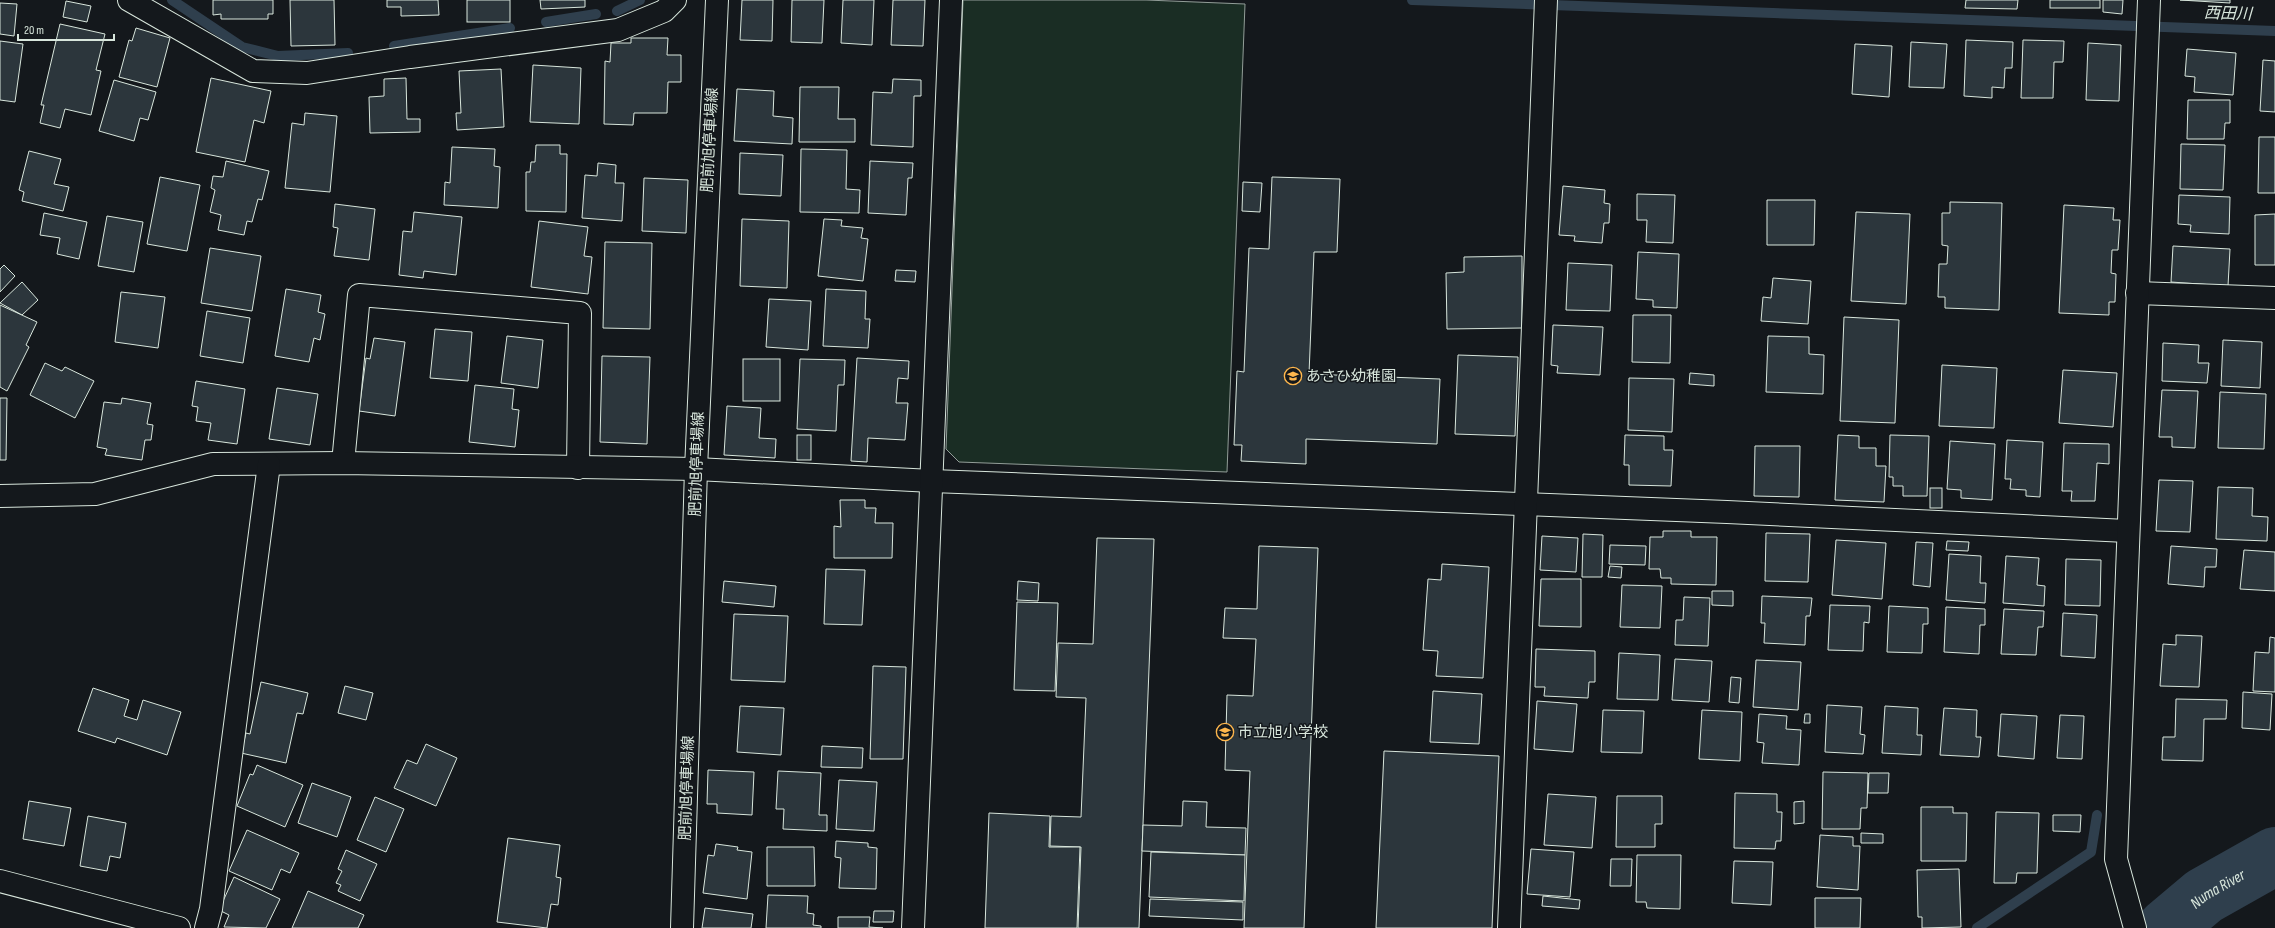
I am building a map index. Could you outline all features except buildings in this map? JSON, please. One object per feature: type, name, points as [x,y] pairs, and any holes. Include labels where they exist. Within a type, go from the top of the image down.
[{"type":"street","points":[[129,0],[253,71],[307,73],[418,56],[618,30],[664,11],[675,0]]},
{"type":"street","name":"肥前旭停車場線","points":[[682,928],[696,469],[717,0]]},
{"type":"street","points":[[913,928],[951,0]]},
{"type":"street","points":[[2136,928],[2116,859],[2149,5]]},
{"type":"street","points":[[1509,928],[1546,8]]},
{"type":"street","points":[[2137,293],[2275,298]]},
{"type":"street","points":[[343,463],[359,295],[580,313],[578,468]]},
{"type":"street","points":[[0,496],[95,494],[213,464],[343,463],[696,469],[932,481],[1526,505],[2128,532]]},
{"type":"street","points":[[206,928],[212,901],[269,464]]},
{"type":"street","points":[[0,881],[179,928]]},
{"type":"green space","points":[[963,0],[1146,0],[1245,4],[1227,472],[959,462],[946,449]]},
{"type":"waterway","points":[[172,0],[242,47],[278,56],[348,53]]},
{"type":"waterway","points":[[617,11],[640,0]]},
{"type":"waterway","name":"西田川","points":[[1412,0],[2275,31]]},
{"type":"waterway","points":[[546,22],[596,14]]},
{"type":"waterway","points":[[394,46],[510,28]]},
{"type":"waterway","points":[[1977,928],[2091,852],[2097,815]]},
{"type":"waterway","name":"Numa River","points":[[2166,928],[2204,896],[2275,856]]},
{"type":"place","name":"あさひ幼稚園","points":[[1293,376]]},
{"type":"place","name":"市立旭小学校","points":[[1225,732]]}]
